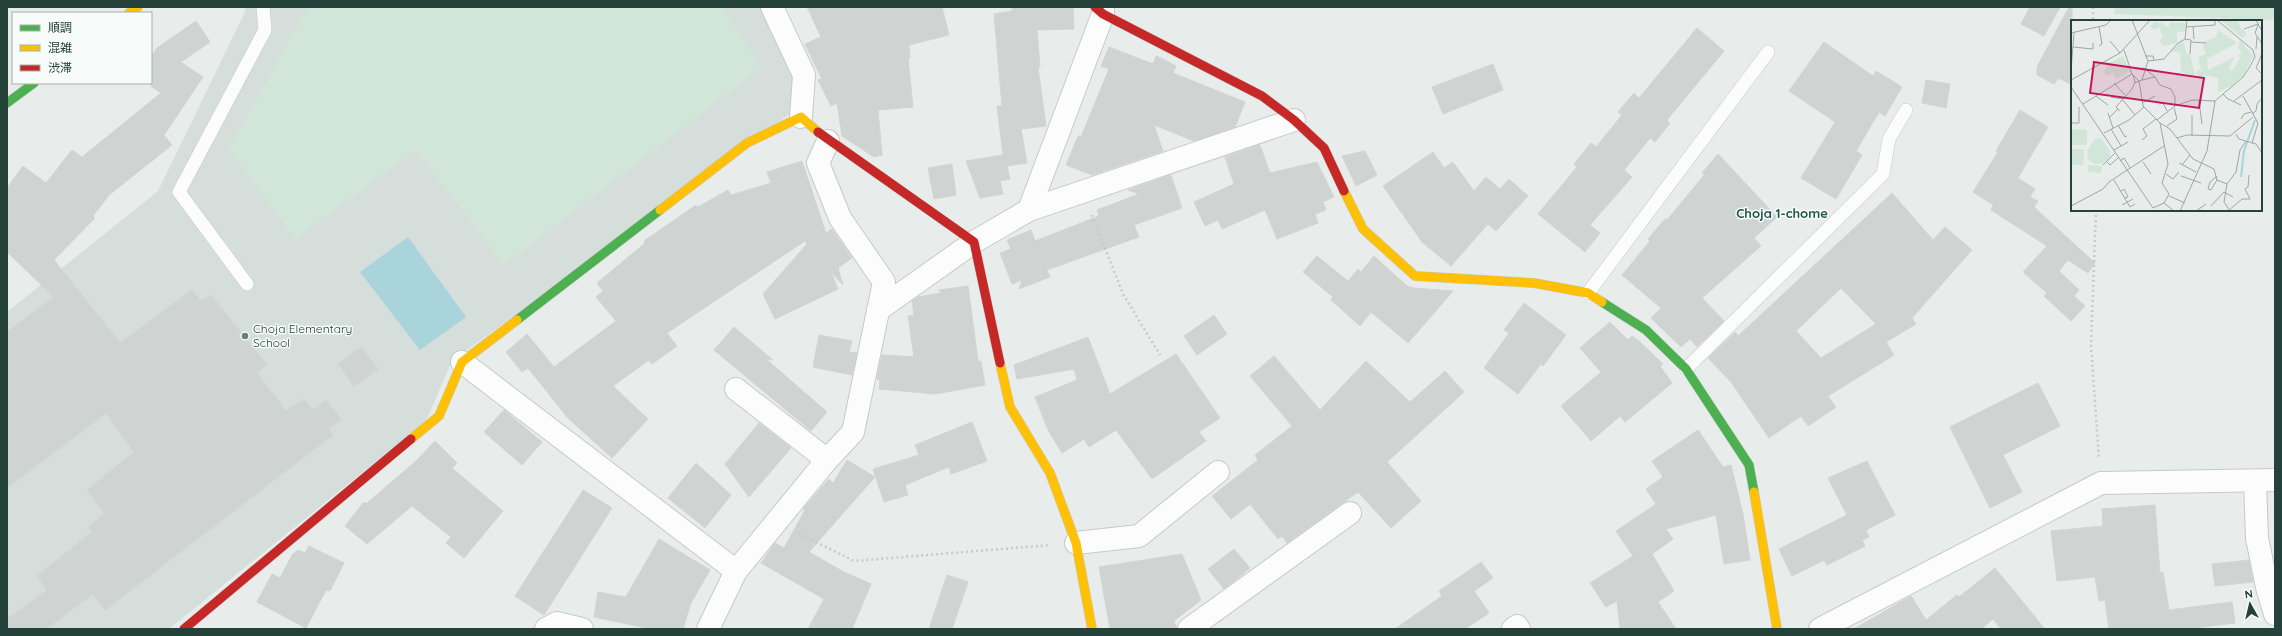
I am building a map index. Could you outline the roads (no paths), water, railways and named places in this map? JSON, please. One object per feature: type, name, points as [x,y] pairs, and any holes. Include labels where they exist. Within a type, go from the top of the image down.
[{"type":"street","points":[[772,7],[804,75],[801,117]]},
{"type":"street","points":[[1029,210],[1100,9],[1262,96],[1294,120],[1324,148],[1363,229],[1415,276],[1534,283],[1588,293],[1646,330],[1686,369],[1749,465],[1777,629]]},
{"type":"street","points":[[7,102],[33,84]]},
{"type":"street","points":[[801,117],[828,140],[974,242],[1010,407],[1050,473],[1076,543],[1092,629]]},
{"type":"street","points":[[184,629],[439,416],[462,362],[747,143],[801,117]]},
{"type":"street","points":[[878,310],[974,242],[1029,210],[1294,120]]},
{"type":"street","points":[[708,629],[736,571],[777,523],[827,460],[853,432],[884,282],[840,218],[818,164],[828,140]]},
{"type":"street","points":[[462,362],[736,571]]},
{"type":"street","points":[[736,389],[827,460]]},
{"type":"street","points":[[1076,543],[1139,536],[1218,472]]},
{"type":"street","points":[[1820,629],[2101,483],[2265,481],[2257,538],[2275,614]]},
{"type":"street","points":[[1189,629],[1350,513]]},
{"type":"street","points":[[546,629],[557,623],[582,629]]},
{"type":"street","points":[[1512,629],[1517,626],[1519,629]]},
{"type":"lane","points":[[247,284],[179,192],[265,30],[263,7]]},
{"type":"lane","points":[[1588,293],[1768,52]]},
{"type":"lane","points":[[1686,369],[1883,174],[1889,139],[1906,110]]},
{"type":"water","points":[[408,237],[466,317],[420,350],[360,272]]},
{"type":"place","name":"Choja Elementary School","points":[[245,336]]},
{"type":"district","name":"Choja 1-chome","points":[[1782,213]]}]
